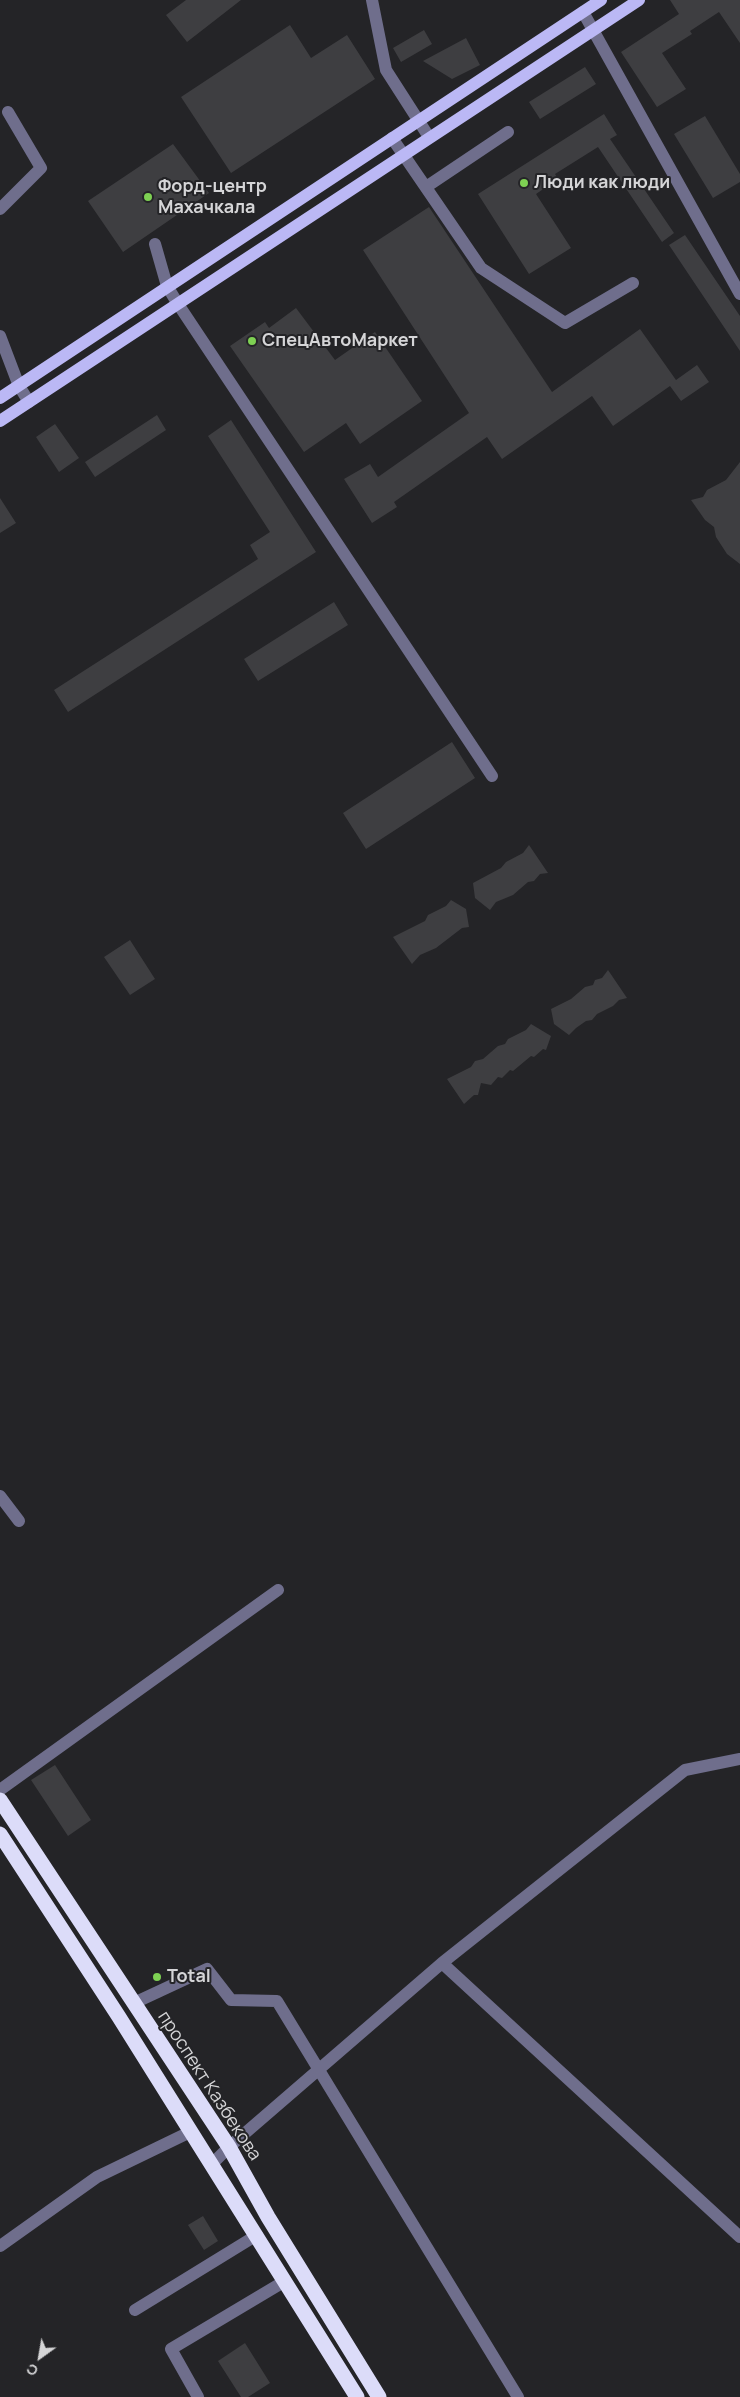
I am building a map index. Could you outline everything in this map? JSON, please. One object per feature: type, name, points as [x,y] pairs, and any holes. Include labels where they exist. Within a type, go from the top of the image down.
[{"type":"highway","name":"проспект Казбекова","points":[[0,1800],[229,2147],[268,2218],[379,2397]]},
{"type":"highway","points":[[0,1834],[119,2017],[357,2397]]},
{"type":"main road","points":[[0,398],[601,0]]},
{"type":"main road","points":[[0,421],[638,0]]},
{"type":"lane","points":[[372,0],[386,70],[429,137]]},
{"type":"lane","points":[[583,12],[595,30],[740,294]]},
{"type":"lane","points":[[0,209],[41,168],[8,112]]},
{"type":"lane","points":[[426,187],[508,132]]},
{"type":"lane","points":[[392,138],[481,268],[565,323],[633,283]]},
{"type":"lane","points":[[155,244],[167,286],[178,304],[492,776]]},
{"type":"lane","points":[[0,336],[19,386],[28,402]]},
{"type":"lane","points":[[0,1496],[19,1521]]},
{"type":"lane","points":[[0,1790],[278,1590]]},
{"type":"lane","points":[[212,2164],[318,2069],[442,1963],[685,1770],[740,1760]]},
{"type":"lane","points":[[442,1963],[740,2237]]},
{"type":"lane","points":[[134,2004],[207,1969],[231,2000],[276,2001],[518,2397]]},
{"type":"lane","points":[[0,2246],[97,2177],[190,2132]]},
{"type":"lane","points":[[135,2310],[257,2235]]},
{"type":"lane","points":[[198,2397],[171,2349],[286,2281]]},
{"type":"building","points":[[186,0],[241,0],[187,42],[166,15]]},
{"type":"building","points":[[670,0],[740,0],[740,43],[719,12],[690,31],[692,34],[662,53],[686,89],[657,107],[621,52],[679,14]]},
{"type":"building","points":[[290,25],[311,58],[347,35],[375,79],[231,173],[181,97]]},
{"type":"building","points":[[424,30],[432,44],[401,62],[393,48]]},
{"type":"building","points":[[466,38],[480,65],[452,79],[423,61]]},
{"type":"building","points":[[585,67],[596,84],[540,119],[529,102]]},
{"type":"building","points":[[604,114],[617,135],[610,139],[674,233],[662,242],[598,147],[555,174],[558,179],[536,194],[571,248],[529,274],[478,194]]},
{"type":"building","points":[[705,116],[740,174],[740,182],[713,198],[674,134]]},
{"type":"building","name":"Форд-центр Махачкала","points":[[173,144],[209,193],[123,252],[88,201]]},
{"type":"building","points":[[429,207],[552,392],[640,329],[676,380],[697,365],[709,382],[681,401],[670,386],[613,426],[592,396],[502,459],[487,437],[394,502],[397,507],[372,523],[344,479],[370,464],[378,477],[469,413],[363,250]]},
{"type":"building","points":[[685,235],[740,316],[740,351],[669,245]]},
{"type":"building","points":[[296,308],[335,360],[375,332],[422,401],[360,444],[346,423],[304,452],[230,346],[265,322],[269,328]]},
{"type":"building","points":[[157,415],[166,430],[95,477],[85,462]]},
{"type":"building","points":[[231,420],[316,552],[68,712],[54,690],[258,559],[250,545],[270,532],[208,436]]},
{"type":"building","points":[[55,424],[79,458],[59,472],[36,437]]},
{"type":"building","points":[[740,462],[740,564],[727,554],[716,537],[714,527],[705,520],[691,500],[703,497],[707,490],[726,480]]},
{"type":"building","points":[[0,498],[16,523],[0,533]]},
{"type":"building","points":[[334,602],[348,625],[258,681],[244,659]]},
{"type":"building","points":[[452,742],[475,778],[366,849],[343,813]]},
{"type":"building","points":[[529,845],[548,873],[540,874],[534,881],[528,882],[513,895],[496,902],[490,910],[475,898],[473,883],[501,868],[506,862],[523,853]]},
{"type":"building","points":[[451,900],[466,909],[469,927],[462,928],[436,948],[420,955],[412,964],[393,937],[425,921],[428,915],[446,906]]},
{"type":"building","points":[[130,940],[155,979],[130,995],[104,957]]},
{"type":"building","points":[[608,970],[627,998],[619,1000],[613,1006],[597,1014],[592,1020],[586,1021],[569,1035],[554,1024],[551,1009],[571,999],[585,987],[593,985],[595,980],[602,978]]},
{"type":"building","points":[[531,1024],[551,1036],[546,1050],[543,1049],[534,1057],[531,1056],[513,1071],[510,1070],[502,1078],[498,1077],[491,1085],[481,1083],[478,1095],[474,1095],[464,1104],[447,1079],[471,1067],[475,1061],[483,1059],[498,1046],[505,1044],[508,1039],[526,1030]]},
{"type":"building","points":[[55,1765],[91,1820],[68,1836],[31,1780]]},
{"type":"building","points":[[203,2216],[218,2241],[204,2250],[188,2225]]},
{"type":"building","points":[[245,2343],[270,2383],[248,2397],[241,2397],[218,2361]]},
{"type":"place","name":"Люди как люди","points":[[524,183]]},
{"type":"place","name":"Форд-центр Махачкала","points":[[148,197]]},
{"type":"place","name":"СпецАвтоМаркет","points":[[252,341]]},
{"type":"place","name":"Total","points":[[157,1977]]}]
